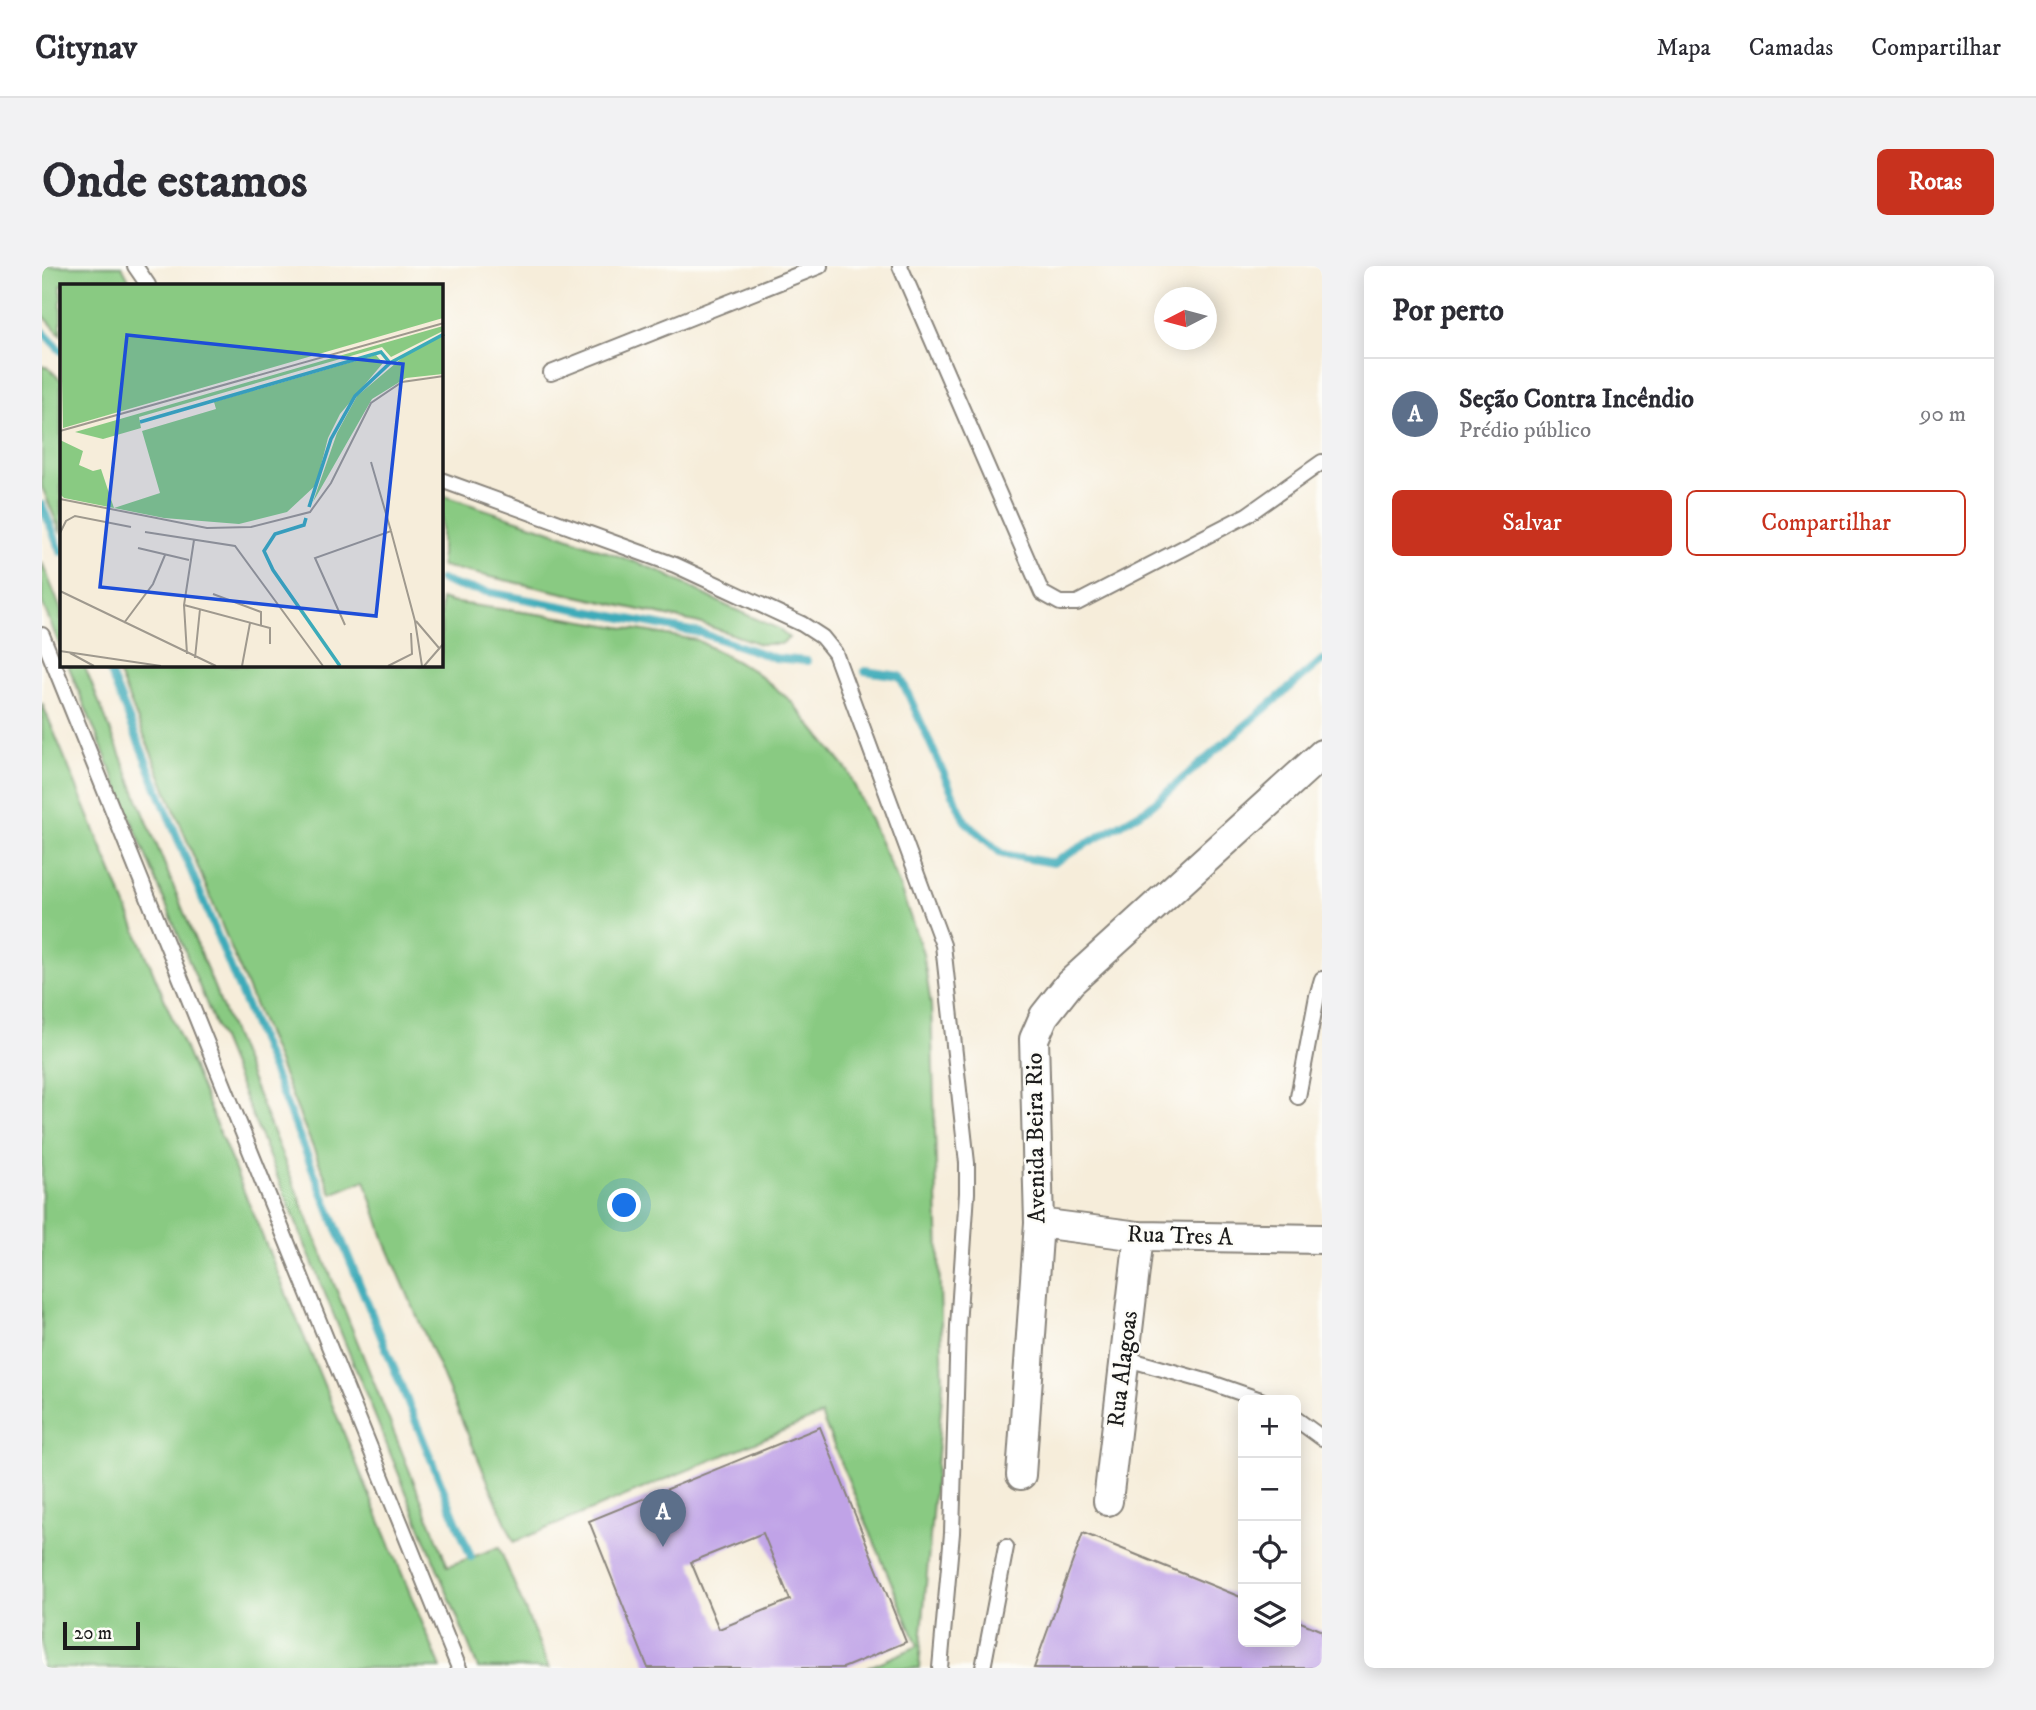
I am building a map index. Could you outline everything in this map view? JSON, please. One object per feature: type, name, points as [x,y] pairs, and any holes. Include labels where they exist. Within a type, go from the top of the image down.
[{"type":"street","name":"Avenida Beira Rio","points":[[1021,1475],[1039,1223],[1034,1039],[1044,1016],[1070,984],[1322,754]]},
{"type":"street","name":"Rua Tres A","points":[[1039,1223],[1139,1236],[1322,1239]]},
{"type":"street","name":"Rua Alagoas","points":[[1108,1501],[1139,1236]]},
{"type":"lane","points":[[135,266],[147,284]]},
{"type":"lane","points":[[551,373],[820,266]]},
{"type":"lane","points":[[900,266],[1042,593],[1060,603],[1077,603],[1247,515],[1322,462]]},
{"type":"lane","points":[[443,481],[675,565],[802,624],[822,637],[835,653],[943,945],[953,1024],[967,1163],[967,1193],[958,1326],[952,1533],[940,1668]]},
{"type":"lane","points":[[42,635],[459,1668]]},
{"type":"lane","points":[[1298,1097],[1322,979]]},
{"type":"lane","points":[[1125,1358],[1247,1395]]},
{"type":"lane","points":[[1301,1423],[1322,1438]]},
{"type":"lane","points":[[984,1668],[1006,1547]]},
{"type":"green space","points":[[42,266],[122,266],[131,284],[60,284],[60,334],[42,314]]},
{"type":"green space","points":[[42,366],[46,366],[60,379],[60,531],[42,487]]},
{"type":"green space","points":[[443,496],[548,530],[659,571],[777,628],[789,638],[781,644],[760,644],[699,623],[443,566]]},
{"type":"green space","points":[[42,562],[60,607],[60,647],[42,602]]},
{"type":"green space","points":[[443,600],[697,640],[754,671],[791,701],[848,771],[898,882],[923,953],[931,1005],[943,1383],[919,1668],[867,1668],[918,1646],[821,1415],[514,1542],[386,1244],[365,1180],[332,1194],[116,667],[443,667]]},
{"type":"green space","points":[[69,667],[85,667],[448,1566],[499,1547],[549,1668],[478,1668]]},
{"type":"green space","points":[[42,703],[441,1668],[42,1668]]},
{"type":"building","points":[[820,1427],[906,1642],[843,1668],[648,1668],[589,1521]],"holes":[[[763,1533],[790,1600],[719,1629],[691,1562]]]},
{"type":"building","points":[[1083,1533],[1238,1596],[1238,1647],[1301,1647],[1301,1622],[1322,1631],[1322,1668],[1034,1668]]},
{"type":"waterway","points":[[42,331],[60,350]]},
{"type":"waterway","points":[[42,505],[60,550]]},
{"type":"waterway","points":[[443,581],[457,586],[701,633],[775,658],[807,661]]},
{"type":"waterway","points":[[865,671],[900,676],[965,821],[1002,854],[1053,863],[1147,809],[1322,660]]},
{"type":"waterway","points":[[108,667],[471,1557]]},
{"type":"place","name":"Seção Contra Incêndio","points":[[663,1547]]}]
